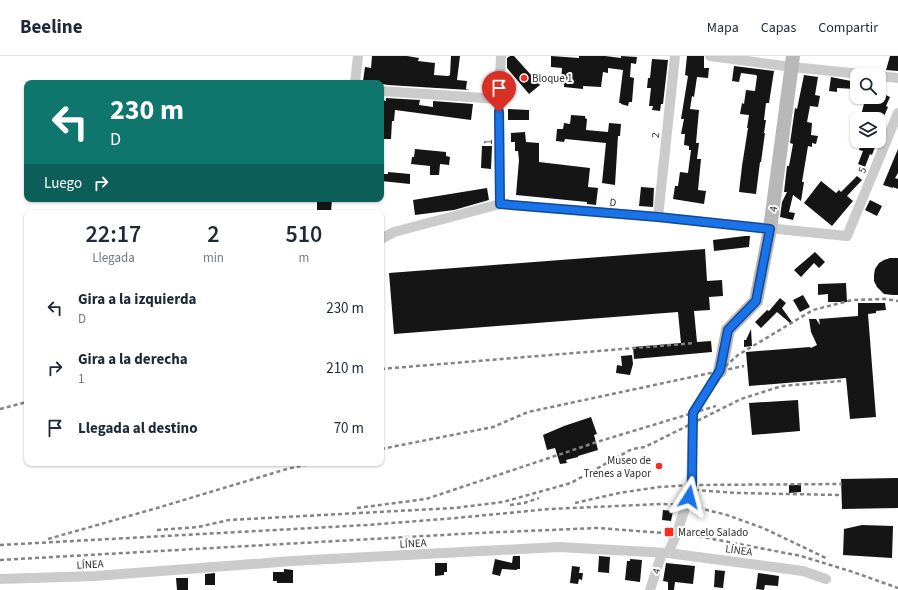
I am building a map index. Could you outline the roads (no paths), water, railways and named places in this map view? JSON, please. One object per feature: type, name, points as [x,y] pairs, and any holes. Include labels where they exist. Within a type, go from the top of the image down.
[{"type":"street","points":[[355,80],[358,56]]},
{"type":"street","name":"1","points":[[500,204],[499,99],[501,56]]},
{"type":"street","name":"2","points":[[658,217],[675,56]]},
{"type":"street","points":[[710,56],[792,61],[850,71]]},
{"type":"street","name":"4","points":[[650,590],[665,553],[682,519],[692,489],[693,413],[720,370],[728,330],[756,301],[770,229],[792,61]]},
{"type":"street","points":[[886,77],[898,78]]},
{"type":"street","points":[[384,91],[499,99]]},
{"type":"street","name":"5","points":[[847,236],[898,113]]},
{"type":"street","name":"D","points":[[384,237],[394,232],[500,204],[658,217],[847,236]]},
{"type":"street","name":"LÍNEA","points":[[0,579],[95,576],[292,561],[559,547],[665,553],[803,570],[826,579]]},
{"type":"railway","points":[[720,371],[738,355],[813,310],[852,300],[886,299],[898,301]]},
{"type":"railway","points":[[384,369],[695,343]]},
{"type":"railway","points":[[384,448],[493,427],[528,412],[744,366]]},
{"type":"railway","points":[[157,530],[198,527],[229,520],[454,508],[503,502],[571,483],[632,449],[645,447],[741,399],[782,386],[841,381]]},
{"type":"railway","points":[[0,409],[24,403]]},
{"type":"railway","points":[[357,508],[426,499],[600,441],[716,406]]},
{"type":"railway","points":[[48,539],[300,466]]},
{"type":"railway","points":[[575,503],[619,493],[659,487],[692,485],[842,484]]},
{"type":"railway","points":[[695,490],[739,493],[839,495]]},
{"type":"railway","points":[[510,505],[524,503],[539,498]]},
{"type":"railway","points":[[0,545],[367,525],[549,509],[662,504],[687,505],[727,515],[763,528],[828,559]]},
{"type":"railway","points":[[0,560],[478,533],[597,528],[692,535],[801,556],[898,588]]},
{"type":"place","name":"Bloque 1","points":[[524,78]]},
{"type":"place","name":"Museo de Trenes a Vapor","points":[[659,466]]},
{"type":"place","name":"Marcelo Salado","points":[[669,532]]}]
